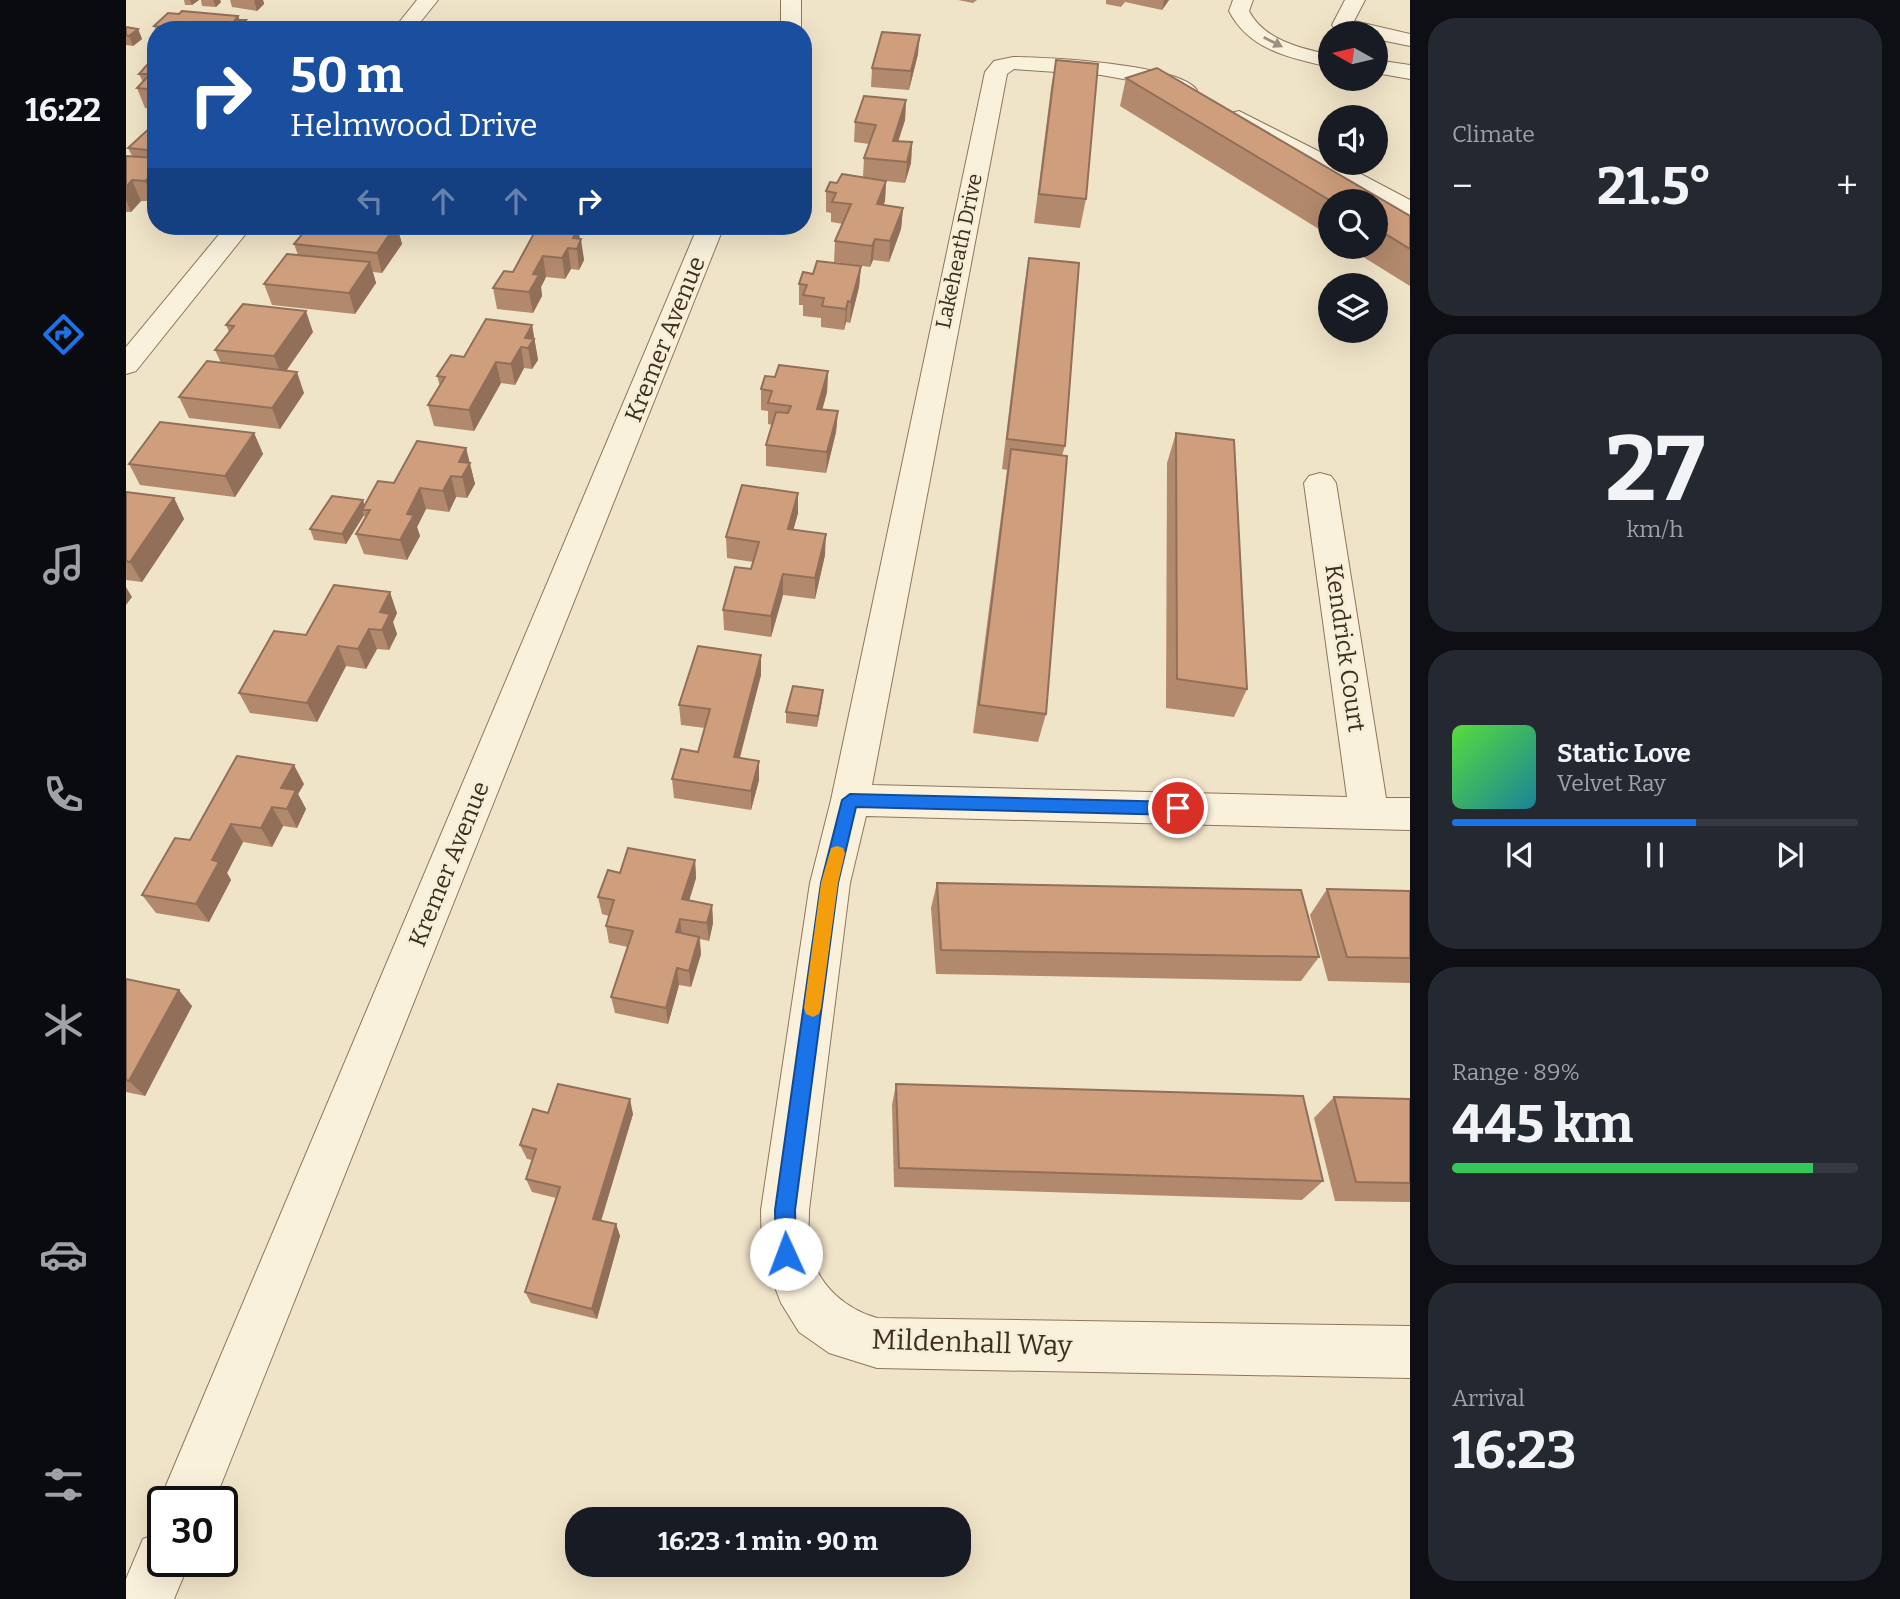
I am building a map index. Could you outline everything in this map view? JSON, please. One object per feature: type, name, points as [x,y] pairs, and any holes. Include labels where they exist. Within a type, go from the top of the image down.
[{"type":"street","points":[[410,21],[428,0]]},
{"type":"street","points":[[791,0],[792,21]]},
{"type":"street","points":[[1243,0],[1238,11],[1242,23],[1258,35],[1290,51],[1318,58]]},
{"type":"street","points":[[1355,0],[1342,25],[1410,40]]},
{"type":"street","name":"Lakeheath Drive","points":[[850,800],[996,72],[1002,66],[1013,63],[1115,69],[1154,78],[1185,89],[1410,210]]},
{"type":"street","points":[[1388,69],[1410,72]]},
{"type":"street","points":[[126,365],[232,235]]},
{"type":"street","name":"Kremer Avenue","points":[[193,1486],[707,235]]},
{"type":"street","name":"Kendrick Court","points":[[1321,483],[1369,813]]},
{"type":"street","points":[[850,800],[1410,814]]},
{"type":"street","name":"Mildenhall Way","points":[[850,800],[830,883],[785,1210],[786,1254],[799,1285],[817,1314],[847,1335],[877,1343],[1410,1352]]},
{"type":"street","points":[[146,1599],[155,1577]]},
{"type":"building","points":[[182,11],[238,16],[235,20],[246,20],[159,21],[168,13],[179,14]]},
{"type":"building","points":[[126,27],[138,29],[129,36],[126,35]]},
{"type":"building","points":[[882,32],[920,35],[911,71],[872,68]]},
{"type":"building","points":[[1056,60],[1098,64],[1086,199],[1039,194]]},
{"type":"building","points":[[147,65],[147,74],[139,74]]},
{"type":"building","points":[[1157,68],[1318,162],[1318,175],[1340,175],[1364,189],[1318,189],[1318,193],[1126,78]]},
{"type":"building","points":[[147,77],[147,89],[137,88]]},
{"type":"building","points":[[864,96],[906,100],[893,141],[912,142],[907,162],[864,158],[876,125],[855,122]]},
{"type":"building","points":[[147,131],[147,150],[128,148]]},
{"type":"building","points":[[126,156],[147,157],[147,179],[132,180],[126,187]]},
{"type":"building","points":[[842,174],[886,181],[877,204],[903,208],[890,241],[875,239],[872,246],[835,241],[851,204],[832,202],[836,193],[826,191],[830,182],[837,183]]},
{"type":"building","points":[[1388,203],[1410,216],[1410,249],[1388,235]]},
{"type":"building","points":[[302,235],[389,235],[377,253],[294,244]]},
{"type":"building","points":[[533,235],[574,235],[573,238],[581,239],[577,249],[568,248],[562,258],[543,256],[533,274],[539,275],[529,292],[493,288],[504,271],[513,272]]},
{"type":"building","points":[[287,254],[370,262],[349,293],[264,284]]},
{"type":"building","points":[[1029,258],[1079,263],[1065,446],[1007,439]]},
{"type":"building","points":[[817,261],[861,266],[851,302],[848,301],[846,309],[822,306],[824,298],[803,295],[807,285],[799,284],[803,272],[813,274]]},
{"type":"building","points":[[243,304],[306,311],[274,356],[215,350],[234,326],[226,325]]},
{"type":"building","points":[[486,319],[532,325],[525,338],[534,339],[528,348],[521,347],[511,364],[496,362],[469,410],[428,405],[445,377],[437,376],[451,355],[464,357]]},
{"type":"building","points":[[207,361],[297,372],[272,408],[179,397]]},
{"type":"building","points":[[779,365],[828,371],[817,409],[838,411],[827,452],[766,445],[776,412],[788,413],[791,406],[768,403],[772,391],[761,389],[765,376],[775,377]]},
{"type":"building","points":[[160,422],[254,433],[225,476],[129,464]]},
{"type":"building","points":[[1176,433],[1234,440],[1247,689],[1177,679]]},
{"type":"building","points":[[417,441],[466,448],[459,462],[470,463],[462,477],[451,476],[443,491],[420,488],[407,514],[414,515],[400,540],[356,534],[370,510],[362,510],[378,481],[394,483]]},
{"type":"building","points":[[1011,449],[1067,456],[1046,714],[979,705]]},
{"type":"building","points":[[742,485],[798,493],[788,529],[826,534],[815,578],[783,574],[771,616],[723,610],[735,567],[751,569],[759,542],[726,537]]},
{"type":"building","points":[[126,492],[174,498],[130,562],[126,561]]},
{"type":"building","points":[[332,496],[363,500],[342,534],[310,529]]},
{"type":"building","points":[[334,585],[390,592],[380,612],[390,614],[382,630],[369,629],[358,649],[338,646],[307,703],[239,693],[274,631],[306,635]]},
{"type":"building","points":[[698,646],[761,655],[734,757],[759,761],[751,791],[672,779],[681,749],[698,752],[710,709],[679,705]]},
{"type":"building","points":[[793,686],[823,690],[818,716],[786,712]]},
{"type":"building","points":[[237,756],[294,765],[281,788],[296,790],[287,809],[272,807],[261,828],[231,824],[212,860],[219,862],[196,904],[142,895],[175,838],[190,840]]},
{"type":"building","points":[[628,848],[695,860],[682,899],[712,905],[707,923],[680,919],[676,932],[699,937],[689,971],[677,968],[666,1008],[611,997],[633,931],[606,926],[614,900],[598,897],[608,870],[620,873]]},
{"type":"building","points":[[937,883],[1301,890],[1319,957],[941,950]]},
{"type":"building","points":[[1327,889],[1410,891],[1410,958],[1347,957]]},
{"type":"building","points":[[126,979],[179,990],[129,1081],[126,1080]]},
{"type":"building","points":[[558,1084],[630,1099],[593,1219],[616,1224],[592,1309],[525,1292],[560,1187],[526,1179],[536,1149],[520,1145],[533,1109],[548,1113]]},
{"type":"building","points":[[896,1084],[1303,1096],[1323,1181],[899,1168]]},
{"type":"building","points":[[1334,1097],[1410,1099],[1410,1183],[1356,1182]]},
{"type":"slow traffic","points":[[813,1008],[830,883],[837,853]]},
{"type":"route","points":[[786,1254],[785,1210],[830,883],[850,800],[1178,808]]}]
